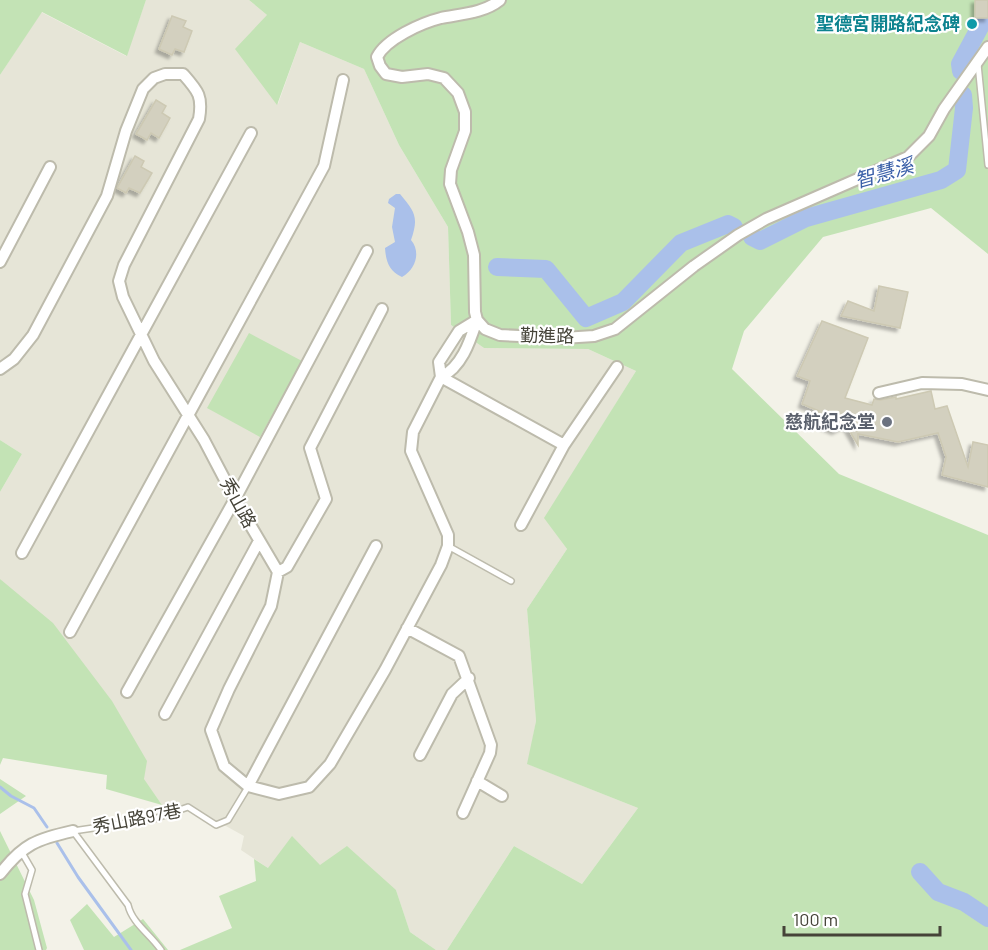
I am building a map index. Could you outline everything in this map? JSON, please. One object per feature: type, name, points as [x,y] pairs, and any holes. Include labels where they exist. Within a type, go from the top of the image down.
[{"type":"street","points":[[382,309],[310,448],[326,499],[287,567],[278,572],[271,606],[211,730],[224,766],[248,786],[279,794],[309,787],[330,764],[407,628],[441,565],[448,546],[448,535],[438,508],[411,451],[412,432],[441,377],[452,371],[471,339],[477,320],[474,255],[450,184],[451,170],[465,131],[465,111],[458,93],[444,78],[428,74],[402,77],[386,74],[377,57],[382,47],[403,34],[437,19],[487,8],[500,0]]},
{"type":"street","name":"勤進路","points":[[477,320],[485,329],[500,335],[563,338],[594,336],[615,329],[694,266],[748,229],[908,157],[929,136],[944,109],[988,47]]},
{"type":"street","name":"秀山路","points":[[0,369],[14,359],[33,335],[106,196],[126,131],[143,89],[154,78],[165,74],[183,74],[193,85],[202,103],[200,119],[124,265],[119,281],[123,297],[154,361],[188,413],[278,572]]},
{"type":"street","points":[[70,632],[324,166],[343,80]]},
{"type":"street","points":[[22,553],[251,132]]},
{"type":"street","points":[[0,262],[50,167]]},
{"type":"street","points":[[127,692],[235,499],[367,250]]},
{"type":"street","points":[[441,377],[439,362],[459,331],[477,320]]},
{"type":"street","points":[[521,525],[564,445],[617,367]]},
{"type":"street","points":[[441,377],[564,445]]},
{"type":"street","points":[[879,393],[922,383],[962,384],[988,390]]},
{"type":"street","points":[[165,714],[259,541]]},
{"type":"street","points":[[248,786],[376,546]]},
{"type":"street","points":[[407,628],[459,657],[469,678],[491,745],[490,753],[463,813]]},
{"type":"street","points":[[420,755],[452,694],[469,678]]},
{"type":"street","points":[[477,781],[502,796]]},
{"type":"street","points":[[0,874],[20,850],[45,837],[73,831]]},
{"type":"lane","points":[[978,62],[988,165]]},
{"type":"lane","points":[[448,546],[511,581]]},
{"type":"lane","name":"秀山路97巷","points":[[73,831],[154,819],[188,807],[216,825],[228,820],[248,786]]},
{"type":"lane","points":[[73,831],[128,905],[131,917],[151,935],[161,950]]},
{"type":"lane","points":[[20,850],[32,870],[25,894],[39,950]]},
{"type":"shaded area","points":[[146,0],[249,0],[267,15],[278,104],[300,42],[364,69],[399,145],[448,227],[451,325],[484,348],[588,349],[636,371],[545,518],[567,549],[527,609],[536,721],[528,764],[638,808],[582,884],[514,846],[447,950],[436,950],[410,932],[396,890],[320,865],[268,868],[241,850],[244,836],[215,820],[203,819],[179,805],[162,805],[0,579],[0,492],[22,454],[0,440],[0,75],[41,12],[126,56]]},
{"type":"green space","points":[[0,0],[146,0],[127,56],[42,12],[0,75]]},
{"type":"green space","points":[[249,0],[988,0],[988,254],[931,208],[823,237],[744,331],[732,369],[839,474],[988,535],[988,950],[447,950],[514,846],[582,884],[638,808],[527,764],[536,721],[527,609],[567,549],[544,518],[636,371],[588,349],[484,348],[451,325],[448,227],[399,145],[364,69],[300,42],[277,105],[235,49],[267,15]]},
{"type":"green space","points":[[249,333],[302,361],[260,437],[207,408]]},
{"type":"green space","points":[[0,440],[22,454],[0,492]]},
{"type":"green space","points":[[0,579],[53,623],[112,701],[147,761],[144,779],[162,805],[106,789],[107,775],[3,758],[0,765]]},
{"type":"green space","points":[[0,779],[26,796],[0,814]]},
{"type":"green space","points":[[0,831],[34,900],[46,950],[0,950]]},
{"type":"green space","points":[[292,836],[320,865],[347,846],[396,890],[410,932],[436,950],[180,950],[232,928],[219,896],[256,881],[254,859],[268,868]]},
{"type":"green space","points":[[87,904],[114,937],[143,919],[168,950],[84,950],[70,920]]},
{"type":"water","points":[[400,194],[409,206],[415,220],[411,240],[416,250],[416,260],[411,270],[402,277],[389,265],[385,248],[395,242],[392,227],[395,208],[388,203],[389,199]]},
{"type":"building","points":[[975,0],[988,0],[988,18],[975,18]]},
{"type":"building","points":[[172,16],[186,21],[183,27],[192,31],[184,52],[175,49],[172,55],[159,49]]},
{"type":"building","points":[[156,100],[166,106],[162,113],[170,118],[159,138],[151,133],[147,140],[136,134]]},
{"type":"building","points":[[135,156],[144,161],[141,167],[152,173],[140,193],[129,188],[126,193],[117,188]]},
{"type":"building","points":[[879,286],[908,292],[900,328],[841,316],[848,301],[874,311]]},
{"type":"building","points":[[822,321],[868,338],[845,398],[872,405],[874,399],[896,397],[896,399],[931,391],[935,409],[947,406],[968,467],[973,442],[988,445],[988,487],[942,475],[946,457],[938,433],[898,442],[858,434],[858,445],[846,425],[835,431],[820,424],[816,418],[819,411],[802,404],[810,381],[797,376]]},
{"type":"waterway","name":"智慧溪","points":[[961,71],[960,64],[988,12]]},
{"type":"waterway","name":"智慧溪","points":[[752,237],[760,241],[806,218],[941,180],[957,170],[964,108],[963,95]]},
{"type":"waterway","name":"智慧溪","points":[[497,267],[546,269],[586,318],[623,302],[681,243],[728,224],[734,227]]},
{"type":"waterway","points":[[0,787],[11,796],[34,808],[47,827]]},
{"type":"waterway","points":[[57,843],[78,877],[131,950]]},
{"type":"waterway","points":[[920,872],[938,892],[964,902],[988,918]]},
{"type":"place","name":"聖德宮開路紀念碑","points":[[972,24]]},
{"type":"place","name":"慈航紀念堂","points":[[887,422]]}]
